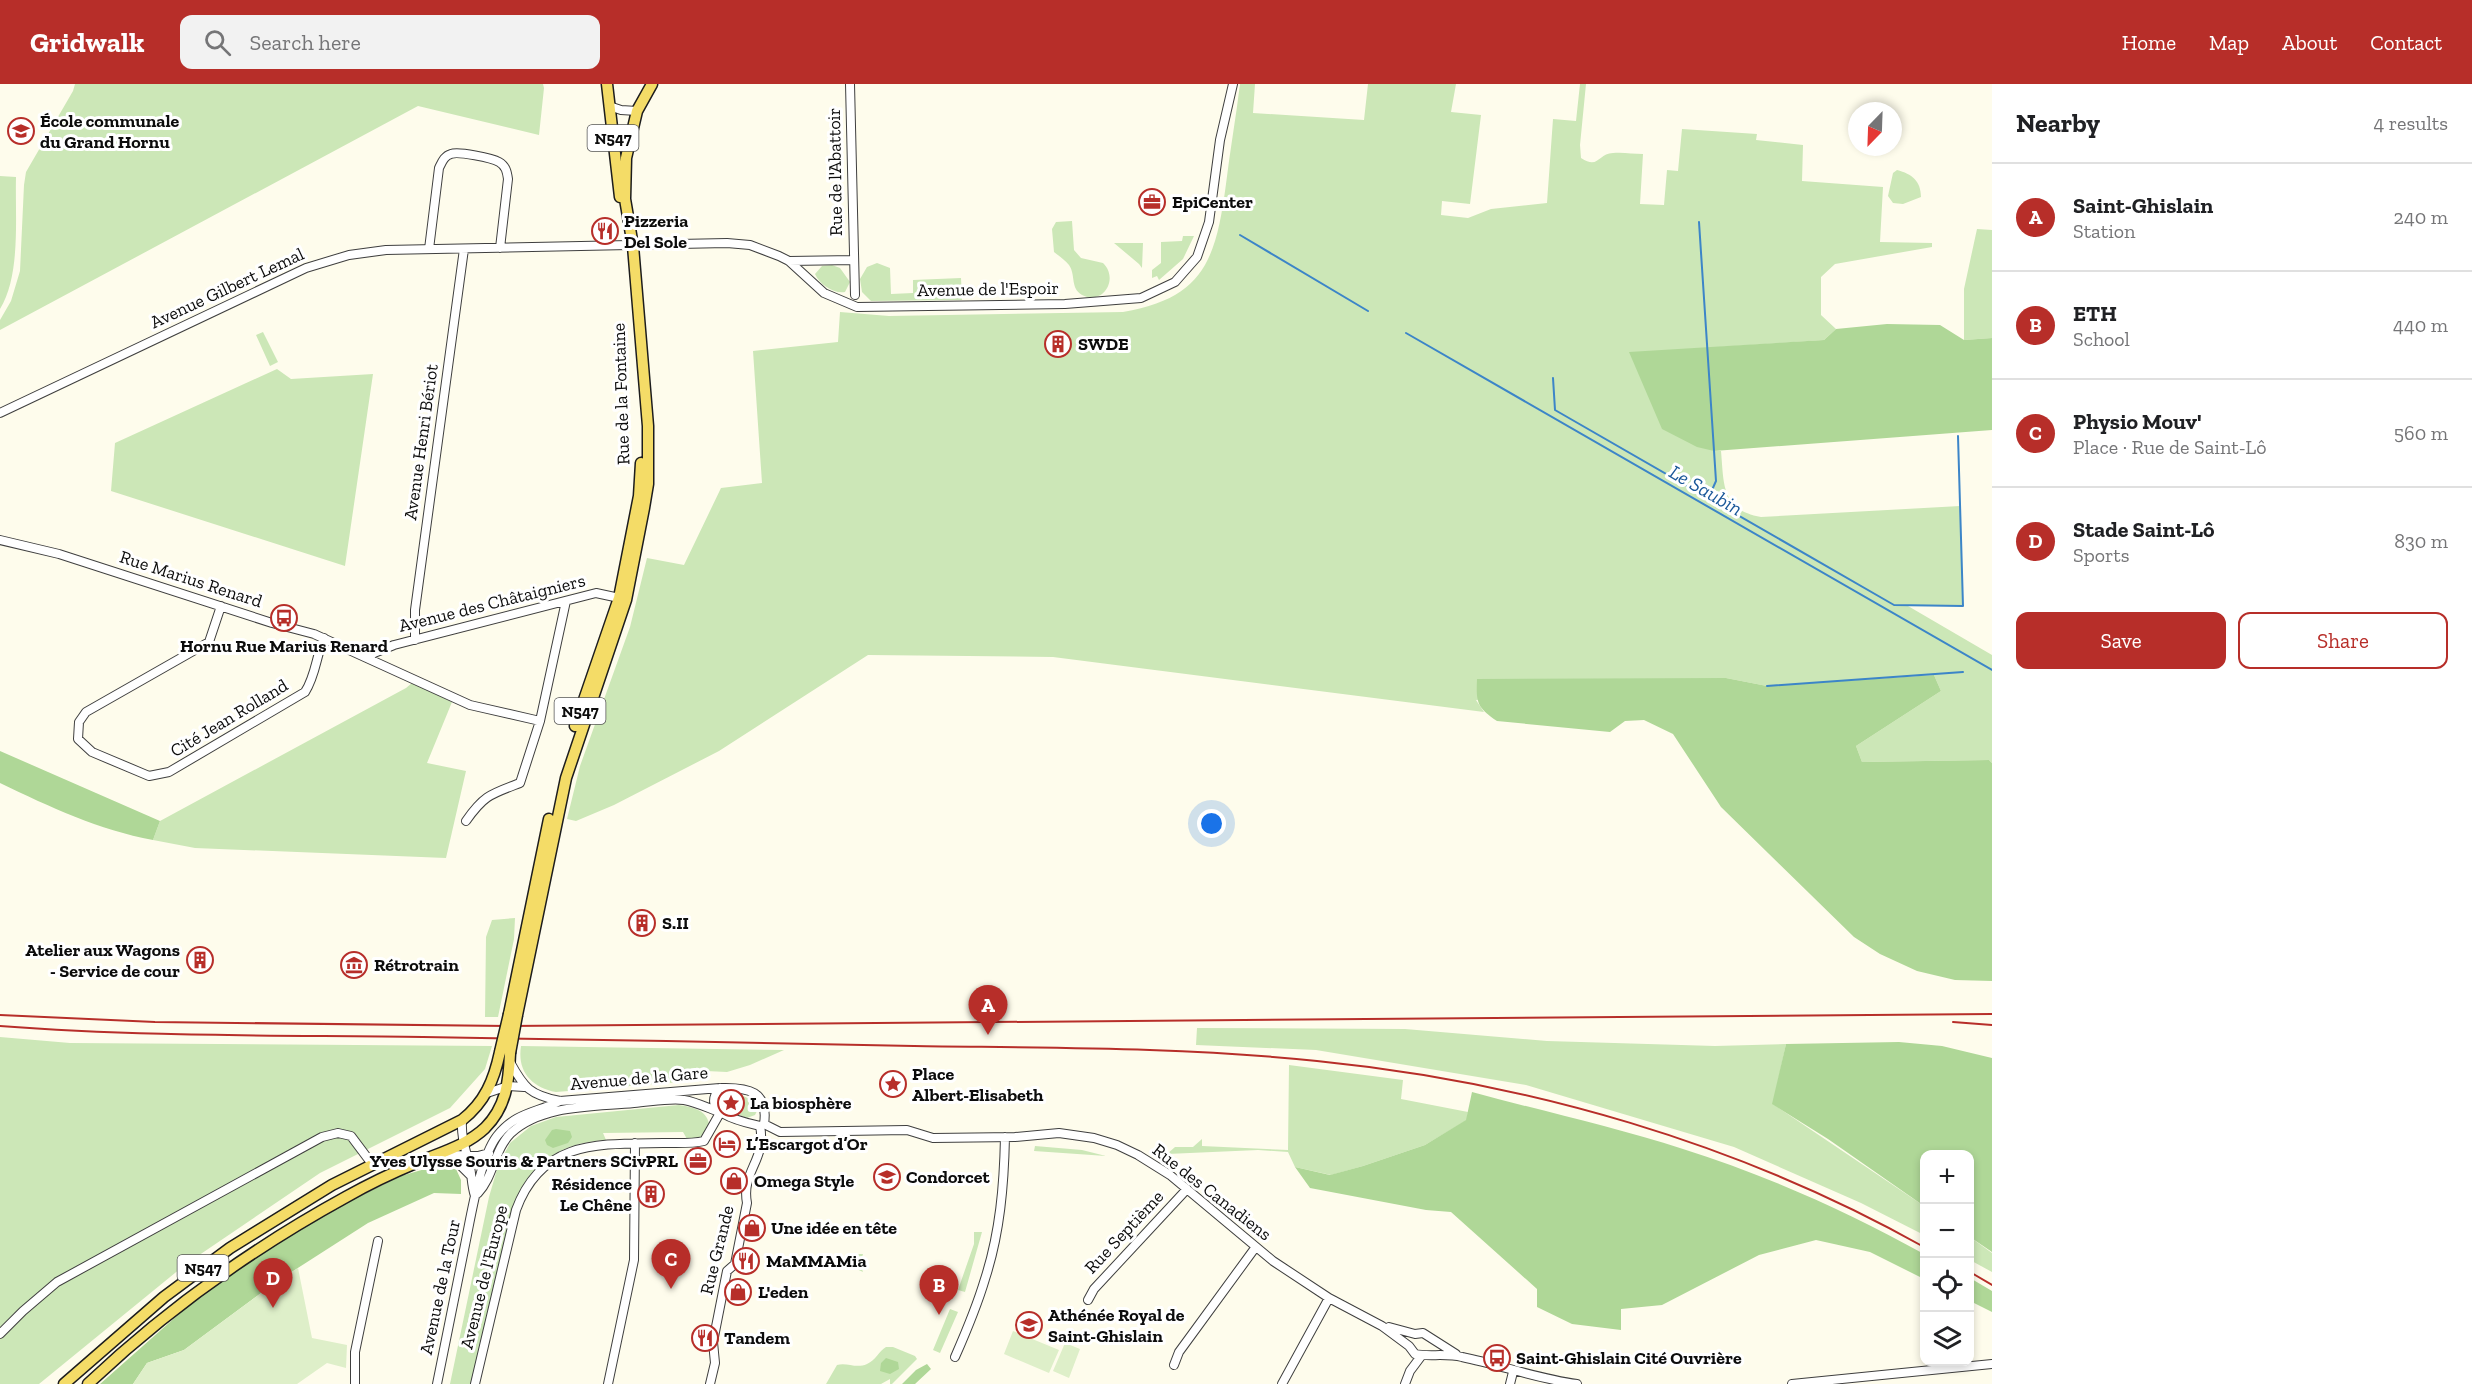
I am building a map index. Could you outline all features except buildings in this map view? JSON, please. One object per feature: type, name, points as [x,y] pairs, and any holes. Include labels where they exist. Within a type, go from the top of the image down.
[{"type":"main road","name":"N547","points":[[607,84],[609,106]]},
{"type":"main road","name":"Rue de la Fontaine","points":[[507,1055],[528,936],[565,757],[622,599],[639,496],[642,447],[640,374],[626,199],[626,158],[637,111],[652,84]]},
{"type":"main road","name":"Rue de la Fontaine","points":[[609,106],[619,192],[629,245]]},
{"type":"main road","name":"N547","points":[[88,1384],[154,1326],[253,1253],[332,1204],[417,1162],[464,1149],[491,1122],[500,1109],[508,1086],[507,1055]]},
{"type":"main road","name":"N547","points":[[64,1384],[147,1310],[230,1248],[293,1208],[372,1164],[462,1120],[478,1106],[487,1093],[507,1055]]},
{"type":"street","name":"Rue de l'Abattoir","points":[[850,84],[855,295]]},
{"type":"street","points":[[1227,84],[1228,104]]},
{"type":"street","points":[[1228,104],[1233,84]]},
{"type":"street","name":"Avenue de l'Espoir","points":[[629,245],[746,244],[764,249],[789,261],[824,293],[857,307],[1127,301],[1155,294],[1175,282],[1188,270],[1197,257],[1209,222],[1220,140],[1228,104]]},
{"type":"street","points":[[609,106],[621,110],[637,111]]},
{"type":"street","points":[[429,249],[439,168],[443,159],[452,153],[468,154],[500,162],[507,169],[508,179],[500,248]]},
{"type":"street","name":"Avenue Gilbert Lemal","points":[[0,413],[306,268],[350,255],[386,250],[629,245]]},
{"type":"street","name":"Avenue Henri Bériot","points":[[415,640],[415,610],[464,249]]},
{"type":"street","name":"Rue de l'Abattoir","points":[[789,261],[854,260]]},
{"type":"street","name":"Rue Marius Renard","points":[[0,540],[59,554],[324,638],[470,705],[540,722]]},
{"type":"street","name":"Avenue des Châtaigniers","points":[[369,658],[381,649],[596,593],[622,599]]},
{"type":"street","points":[[466,821],[479,802],[494,793],[520,783],[540,722],[566,601]]},
{"type":"street","name":"Cité Jean Rolland","points":[[220,606],[208,642],[86,712],[80,722],[78,739],[92,752],[149,776],[169,772],[306,692],[313,680],[324,638]]},
{"type":"street","points":[[507,1055],[533,1102],[531,1111]]},
{"type":"street","points":[[487,1093],[508,1086]]},
{"type":"street","name":"Avenue de la Gare","points":[[498,1150],[512,1133],[525,1123],[567,1109],[682,1100],[720,1112],[729,1118],[762,1125],[766,1112],[764,1103],[744,1089],[720,1088],[560,1101],[545,1098],[527,1089],[508,1086]]},
{"type":"street","points":[[720,1088],[715,1094],[714,1103],[720,1112]]},
{"type":"street","name":"Avenue de la Gare","points":[[487,1154],[504,1129],[531,1111],[560,1101]]},
{"type":"street","name":"Avenue de l'Europe","points":[[475,1384],[514,1217],[519,1202],[529,1185],[547,1165],[576,1149],[594,1145],[704,1141],[720,1112]]},
{"type":"street","name":"Avenue de la Tour","points":[[462,1120],[464,1149],[470,1165],[475,1196]]},
{"type":"street","points":[[762,1125],[780,1132],[907,1131],[933,1138],[1005,1137],[1003,1188],[994,1245],[977,1303],[955,1357]]},
{"type":"street","name":"Rue Grande","points":[[710,1384],[715,1363],[713,1342],[727,1271],[735,1264],[747,1203],[745,1195],[748,1173],[758,1160],[762,1125]]},
{"type":"street","points":[[0,1334],[57,1282],[322,1137],[338,1133],[351,1136],[372,1164]]},
{"type":"street","name":"Rue des Canadiens","points":[[1005,1137],[1059,1133],[1105,1141],[1144,1158],[1187,1189],[1255,1248],[1329,1298],[1382,1326],[1415,1354],[1462,1357],[1514,1372],[1577,1384]]},
{"type":"street","points":[[608,1384],[634,1260],[635,1143]]},
{"type":"street","points":[[417,1162],[440,1158],[464,1149],[487,1154],[498,1150]]},
{"type":"street","name":"Avenue de la Tour","points":[[475,1196],[485,1185],[498,1150]]},
{"type":"street","name":"Avenue de la Tour","points":[[437,1384],[475,1196],[487,1154]]},
{"type":"street","points":[[440,1158],[454,1161],[470,1175]]},
{"type":"street","name":"Rue Septième","points":[[1088,1300],[1094,1289],[1187,1189]]},
{"type":"street","points":[[354,1384],[355,1352],[378,1241]]},
{"type":"street","points":[[1174,1365],[1179,1352],[1255,1248]]},
{"type":"street","points":[[1282,1384],[1329,1298]]},
{"type":"street","name":"Rue des Canadiens","points":[[1382,1326],[1415,1334],[1423,1333],[1462,1357]]},
{"type":"street","points":[[1410,1371],[1410,1339],[1415,1334]]},
{"type":"street","points":[[1405,1384],[1410,1371],[1431,1346],[1430,1338]]},
{"type":"street","points":[[1792,1384],[1992,1364]]},
{"type":"street","points":[[1510,1384],[1514,1372]]},
{"type":"green space","points":[[75,84],[543,84],[544,88],[539,135],[418,106],[0,330],[0,320],[11,301],[20,271],[26,172]]},
{"type":"green space","points":[[1240,84],[1255,84],[1253,113],[1364,120],[1368,84],[1456,84],[1451,112],[1481,115],[1470,204],[1442,201],[1441,215],[1468,218],[1491,209],[1547,203],[1553,119],[1576,121],[1580,84],[1586,84],[1580,145],[1581,158],[1595,162],[1608,154],[1643,154],[1640,204],[1664,205],[1667,170],[1678,171],[1682,129],[1757,134],[1756,140],[1803,145],[1802,181],[1883,187],[1880,242],[1932,243],[1932,247],[1835,264],[1821,277],[1821,315],[1836,329],[1824,340],[1630,353],[1714,451],[1721,451],[1727,494],[1738,508],[1748,514],[1761,517],[1960,506],[1963,606],[1908,606],[1992,655],[1992,763],[1989,760],[1862,762],[1856,746],[1941,691],[1934,675],[1767,686],[1726,678],[1476,700],[1484,712],[1053,657],[868,655],[719,751],[614,805],[576,821],[567,819],[580,766],[630,627],[647,558],[684,565],[721,488],[762,483],[753,351],[838,342],[840,312],[889,316],[1123,312],[1151,306],[1172,296],[1189,285],[1211,253],[1222,210]]},
{"type":"green space","points":[[1897,170],[1915,179],[1921,191],[1921,197],[1903,204],[1893,203],[1888,196],[1893,173]]},
{"type":"green space","points":[[0,176],[16,177],[16,227],[11,280],[0,309]]},
{"type":"green space","points":[[1072,221],[1074,250],[1081,258],[1103,263],[1108,269],[1110,276],[1107,289],[1097,297],[1082,295],[1078,292],[1069,265],[1054,252],[1052,229],[1056,222]]},
{"type":"green space","points":[[1977,229],[1992,230],[1992,338],[1964,340],[1964,289]]},
{"type":"green space","points":[[1183,236],[1194,236],[1183,259],[1159,280],[1157,276],[1152,278],[1152,270],[1161,263],[1161,242],[1182,241]]},
{"type":"green space","points":[[1114,243],[1143,243],[1142,268],[1139,264]]},
{"type":"green space","points":[[877,263],[890,268],[891,294],[913,293],[913,280],[961,278],[962,300],[871,301],[862,292],[860,279],[867,267]]},
{"type":"green space","points":[[832,265],[840,268],[850,282],[845,292],[836,292],[828,288],[815,274],[822,266]]},
{"type":"green space","points":[[1887,324],[1940,325],[1964,340],[1992,338],[1992,430],[1714,451],[1697,447],[1662,429],[1629,352],[1824,340],[1836,329]]},
{"type":"green space","points":[[263,332],[278,362],[270,366],[256,335]]},
{"type":"green space","points":[[277,369],[291,379],[373,374],[345,566],[111,491],[115,443]]},
{"type":"green space","points":[[1934,675],[1941,691],[1856,746],[1862,762],[1989,760],[1992,763],[1992,981],[1955,980],[1917,971],[1880,954],[1854,937],[1721,807],[1673,734],[1644,720],[1625,721],[1610,732],[1497,721],[1479,704],[1477,694],[1477,679],[1726,678],[1767,686]]},
{"type":"green space","points":[[412,683],[452,702],[427,763],[466,771],[446,858],[195,848],[153,840],[160,821]]},
{"type":"green space","points":[[0,751],[160,821],[153,840],[94,824],[0,783]]},
{"type":"green space","points":[[515,918],[514,939],[498,1017],[485,1017],[486,937],[492,920]]},
{"type":"green space","points":[[1197,1028],[1405,1029],[1547,1041],[1715,1046],[1786,1044],[1773,1104],[1920,1203],[1920,1233],[1861,1203],[1734,1147],[1526,1085],[1316,1050],[1196,1045]]},
{"type":"green space","points":[[0,1037],[70,1043],[492,1046],[485,1069],[450,1108],[320,1173],[186,1264],[39,1384],[0,1384]]},
{"type":"green space","points":[[1899,1042],[1942,1046],[1992,1058],[1992,1252],[1974,1240],[1974,1150],[1920,1150],[1920,1203],[1828,1139],[1772,1104],[1786,1044]]},
{"type":"green space","points":[[521,1046],[784,1050],[750,1065],[727,1072],[706,1071],[680,1082],[556,1092],[539,1086],[528,1076],[521,1063]]},
{"type":"green space","points":[[1289,1065],[1403,1080],[1401,1099],[1468,1112],[1467,1120],[1425,1145],[1331,1175],[1295,1167],[1288,1152],[1258,1150],[1167,1154],[1175,1147],[1193,1147],[1202,1139],[1202,1146],[1288,1150]]},
{"type":"green space","points":[[1472,1092],[1604,1126],[1714,1159],[1836,1209],[1920,1252],[1920,1277],[1870,1252],[1816,1240],[1759,1255],[1662,1305],[1621,1309],[1621,1330],[1572,1324],[1537,1307],[1537,1289],[1451,1212],[1426,1210],[1310,1188],[1295,1167],[1330,1175],[1363,1166],[1425,1145],[1466,1120]]},
{"type":"green space","points":[[728,1093],[741,1095],[753,1102],[758,1109],[755,1115],[747,1118],[724,1109],[721,1101]]},
{"type":"green space","points":[[679,1105],[694,1108],[708,1119],[709,1124],[701,1137],[687,1139],[683,1132],[603,1133],[606,1140],[578,1145],[555,1154],[538,1168],[525,1185],[508,1227],[472,1384],[450,1384],[489,1197],[498,1166],[510,1143],[531,1126],[556,1117]]},
{"type":"green space","points":[[552,1130],[570,1131],[572,1137],[568,1143],[553,1148],[547,1145],[545,1140]]},
{"type":"green space","points":[[1035,1146],[1082,1150],[1106,1156],[1034,1151]]},
{"type":"green space","points":[[442,1164],[456,1169],[461,1180],[461,1194],[434,1193],[368,1223],[276,1282],[184,1350],[147,1363],[133,1384],[100,1384],[196,1299],[279,1242],[348,1202],[401,1176]]},
{"type":"green space","points":[[974,1232],[982,1232],[965,1292],[958,1290],[974,1244]]},
{"type":"green space","points":[[1974,1240],[1992,1253],[1992,1272],[1974,1262]]},
{"type":"green space","points":[[848,1254],[863,1254],[860,1264],[863,1272],[848,1265],[832,1263],[829,1260],[829,1257],[846,1257]]},
{"type":"green space","points":[[298,1268],[312,1338],[347,1345],[346,1368],[327,1363],[297,1384],[133,1384],[147,1363],[184,1350]]},
{"type":"green space","points":[[1974,1280],[1992,1291],[1992,1312],[1974,1303]]},
{"type":"green space","points":[[950,1309],[958,1312],[940,1353],[933,1350]]},
{"type":"green space","points":[[1013,1331],[1059,1350],[1049,1373],[1004,1354]]},
{"type":"green space","points":[[1065,1343],[1080,1349],[1069,1378],[1053,1371]]},
{"type":"green space","points":[[886,1347],[893,1347],[917,1359],[892,1384],[890,1384],[890,1379],[881,1384],[826,1384],[837,1365],[867,1364]]},
{"type":"green space","points":[[886,1358],[898,1362],[899,1369],[890,1374],[880,1371],[881,1363]]},
{"type":"green space","points":[[927,1364],[931,1369],[915,1384],[902,1384],[916,1370]]},
{"type":"waterway","points":[[1699,222],[1716,481],[1712,490],[1717,504]]},
{"type":"waterway","name":"Le Saubin","points":[[1240,235],[1368,311]]},
{"type":"waterway","name":"Le Saubin","points":[[1406,333],[1992,670]]},
{"type":"waterway","points":[[1553,378],[1555,410],[1894,605],[1963,606],[1958,436]]},
{"type":"waterway","points":[[1767,686],[1963,672]]},
{"type":"railway","points":[[0,1015],[155,1022],[507,1026],[1992,1014]]},
{"type":"railway","points":[[1953,1022],[1992,1025]]},
{"type":"railway","points":[[0,1026],[159,1034],[1116,1049],[1217,1053],[1317,1061],[1475,1084],[1630,1123],[1706,1148],[1781,1177],[1853,1210],[1920,1245]]},
{"type":"railway","points":[[1974,1274],[1992,1285]]},
{"type":"place","name":"École communale du Grand Hornu","points":[[21,131]]},
{"type":"place","name":"EpiCenter","points":[[1152,202]]},
{"type":"place","name":"Pizzeria Del Sole","points":[[605,231]]},
{"type":"place","name":"SWDE","points":[[1058,344]]},
{"type":"place","name":"Hornu Rue Marius Renard","points":[[284,618]]},
{"type":"place","name":"S.II","points":[[642,923]]},
{"type":"place","name":"Atelier aux Wagons - Service de cour","points":[[200,960]]},
{"type":"place","name":"Rétrotrain","points":[[354,965]]},
{"type":"place","name":"Saint-Ghislain","points":[[988,1035]]},
{"type":"place","name":"Place Albert-Elisabeth","points":[[893,1084]]},
{"type":"place","name":"La biosphère","points":[[731,1103]]},
{"type":"place","name":"L’Escargot d’Or","points":[[727,1144]]},
{"type":"place","name":"Yves Ulysse Souris & Partners SCivPRL","points":[[698,1161]]},
{"type":"place","name":"Condorcet","points":[[887,1177]]},
{"type":"place","name":"Omega Style","points":[[734,1181]]},
{"type":"place","name":"Résidence Le Chêne","points":[[651,1194]]},
{"type":"place","name":"Une idée en tête","points":[[752,1228]]},
{"type":"place","name":"MaMMAMia","points":[[746,1261]]},
{"type":"place","name":"Physio Mouv'","points":[[671,1289]]},
{"type":"place","name":"L'eden","points":[[738,1292]]},
{"type":"place","name":"Stade Saint-Lô","points":[[273,1308]]},
{"type":"place","name":"ETH","points":[[939,1315]]},
{"type":"place","name":"Athénée Royal de Saint-Ghislain","points":[[1029,1325]]},
{"type":"place","name":"Tandem","points":[[705,1338]]},
{"type":"place","name":"Saint-Ghislain Cité Ouvrière","points":[[1497,1358]]}]
